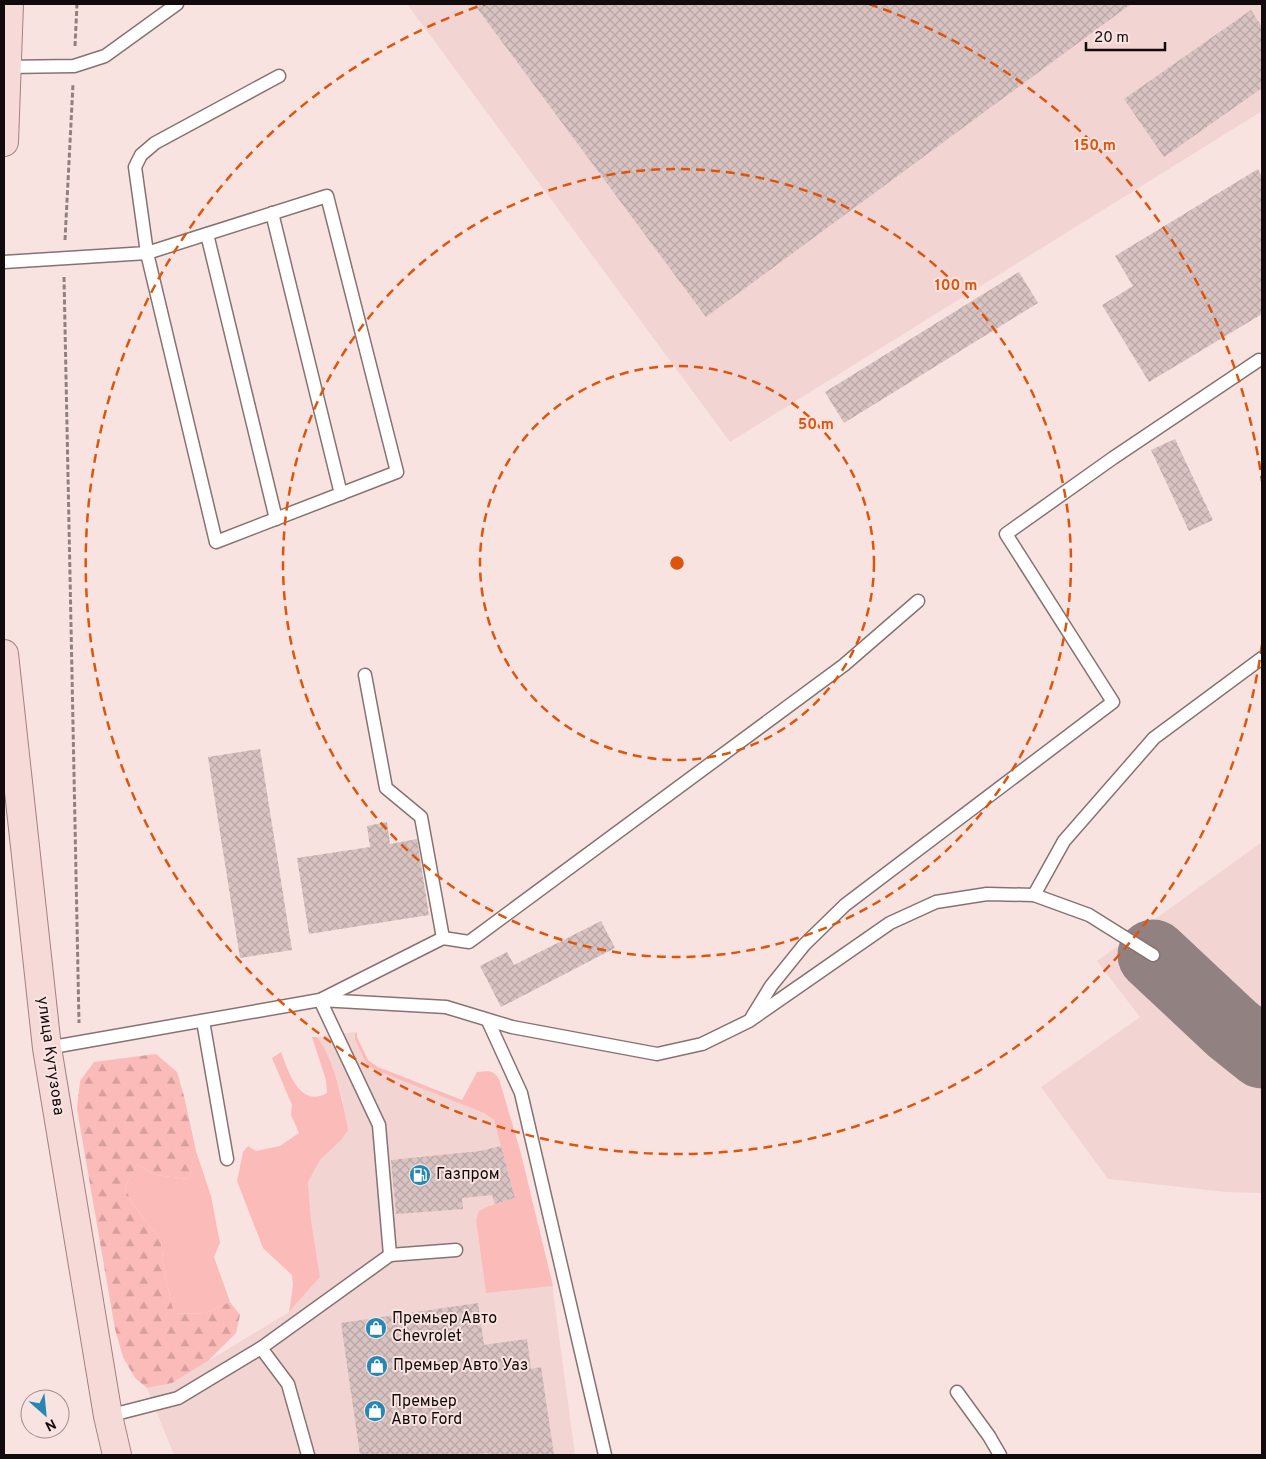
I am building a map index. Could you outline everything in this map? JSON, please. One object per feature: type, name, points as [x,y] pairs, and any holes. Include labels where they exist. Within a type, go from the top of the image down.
[{"type":"main road","points":[[4,142],[9,4]]},
{"type":"main road","name":"улица Кутузова","points":[[4,654],[47,1048],[108,1416],[118,1455]]},
{"type":"lane","points":[[6,68],[74,66],[106,56],[170,6]]},
{"type":"lane","points":[[4,262],[147,253],[327,196],[397,472],[216,542],[147,253],[135,167],[141,155],[155,143],[279,76]]},
{"type":"lane","points":[[272,213],[341,494]]},
{"type":"lane","points":[[207,234],[276,519]]},
{"type":"lane","points":[[749,1022],[771,986],[804,945],[845,905],[1113,702],[1006,534],[1113,458],[1258,360]]},
{"type":"lane","points":[[320,1000],[443,938],[469,942],[844,665],[918,601]]},
{"type":"lane","points":[[1034,895],[1064,841],[1154,738],[1262,658]]},
{"type":"lane","points":[[365,675],[386,788],[421,817],[443,938]]},
{"type":"lane","points":[[47,1048],[320,1000],[446,1007],[512,1027],[657,1054],[702,1044],[749,1022],[890,923],[936,902],[987,894],[1034,895],[1089,915],[1153,955]]},
{"type":"lane","points":[[320,1000],[379,1125],[390,1255]]},
{"type":"lane","points":[[202,1021],[227,1159]]},
{"type":"lane","points":[[488,1021],[521,1093],[605,1455]]},
{"type":"lane","points":[[108,1416],[178,1398],[261,1348],[390,1255],[456,1250]]},
{"type":"lane","points":[[261,1348],[288,1384],[308,1455]]},
{"type":"lane","points":[[958,1392],[1000,1455]]},
{"type":"path","points":[[77,4],[64,258],[80,1043]]},
{"type":"shaded area","points":[[407,4],[1262,4],[1262,111],[730,442]]},
{"type":"shaded area","points":[[1262,842],[1262,1193],[1225,1192],[1108,1179],[1041,1087],[1140,1017],[1097,961]]},
{"type":"shaded area","points":[[356,1032],[355,1040],[367,1065],[375,1070],[484,1113],[494,1120],[515,1198],[476,1219],[486,1293],[553,1286],[575,1455],[174,1455],[147,1388],[172,1383],[289,1312],[320,1277],[311,1220],[308,1182],[320,1160],[341,1140],[343,1099],[322,1044],[317,1037]]},
{"type":"green space","points":[[356,1032],[368,1060],[378,1067],[462,1100],[477,1072],[489,1071],[497,1076],[520,1150],[553,1286],[486,1293],[476,1220],[479,1211],[515,1198],[494,1120],[484,1113],[375,1070],[367,1065],[355,1040]]},
{"type":"green space","points":[[312,1037],[317,1037],[323,1046],[333,1069],[348,1130],[341,1140],[320,1160],[308,1182],[311,1220],[320,1277],[289,1312],[293,1286],[292,1275],[263,1248],[237,1181],[243,1152],[248,1146],[256,1151],[280,1146],[299,1133],[291,1115],[292,1105],[272,1058],[281,1052],[287,1069],[296,1086],[302,1092],[309,1096],[318,1097],[327,1093],[326,1080]]},
{"type":"green space","points":[[156,1054],[177,1072],[196,1151],[188,1179],[156,1175],[137,1165],[125,1187],[132,1203],[161,1240],[164,1270],[174,1314],[206,1313],[230,1302],[240,1315],[236,1333],[208,1361],[172,1383],[147,1388],[135,1378],[123,1357],[115,1329],[77,1109],[80,1081],[94,1062]]},
{"type":"green space","points":[[196,1151],[211,1196],[220,1243],[214,1257],[230,1302],[206,1313],[174,1314],[164,1270],[161,1240],[132,1203],[125,1187],[137,1165],[156,1175],[188,1179]]},
{"type":"building","points":[[474,4],[1131,4],[706,317]]},
{"type":"building","points":[[1251,10],[1262,27],[1262,88],[1164,157],[1124,99]]},
{"type":"building","points":[[1258,169],[1262,177],[1262,314],[1149,382],[1102,305],[1133,286],[1115,256]]},
{"type":"building","points":[[1019,272],[1038,303],[844,423],[825,392]]},
{"type":"building","points":[[1175,439],[1213,520],[1189,531],[1151,450]]},
{"type":"building","points":[[260,749],[292,950],[240,958],[208,757]]},
{"type":"building","points":[[387,822],[390,844],[417,839],[429,915],[309,934],[297,858],[370,847],[367,826]]},
{"type":"building","points":[[601,921],[615,948],[501,1007],[480,966],[507,952],[514,965]]},
{"type":"building","points":[[501,1146],[515,1198],[495,1204],[492,1195],[462,1198],[463,1209],[396,1214],[391,1160],[480,1151]]},
{"type":"building","points":[[478,1303],[484,1345],[527,1339],[531,1369],[541,1367],[554,1455],[488,1455],[488,1453],[472,1455],[360,1455],[341,1323]]},
{"type":"taxiway","points":[[1153,955],[1232,1029],[1262,1053]]},
{"type":"place","name":"Газпром","points":[[420,1175]]},
{"type":"place","name":"Премьер Авто Chevrolet","points":[[376,1328]]},
{"type":"place","name":"Премьер Авто Уаз","points":[[377,1366]]},
{"type":"place","name":"Премьер Авто Ford","points":[[375,1411]]}]
